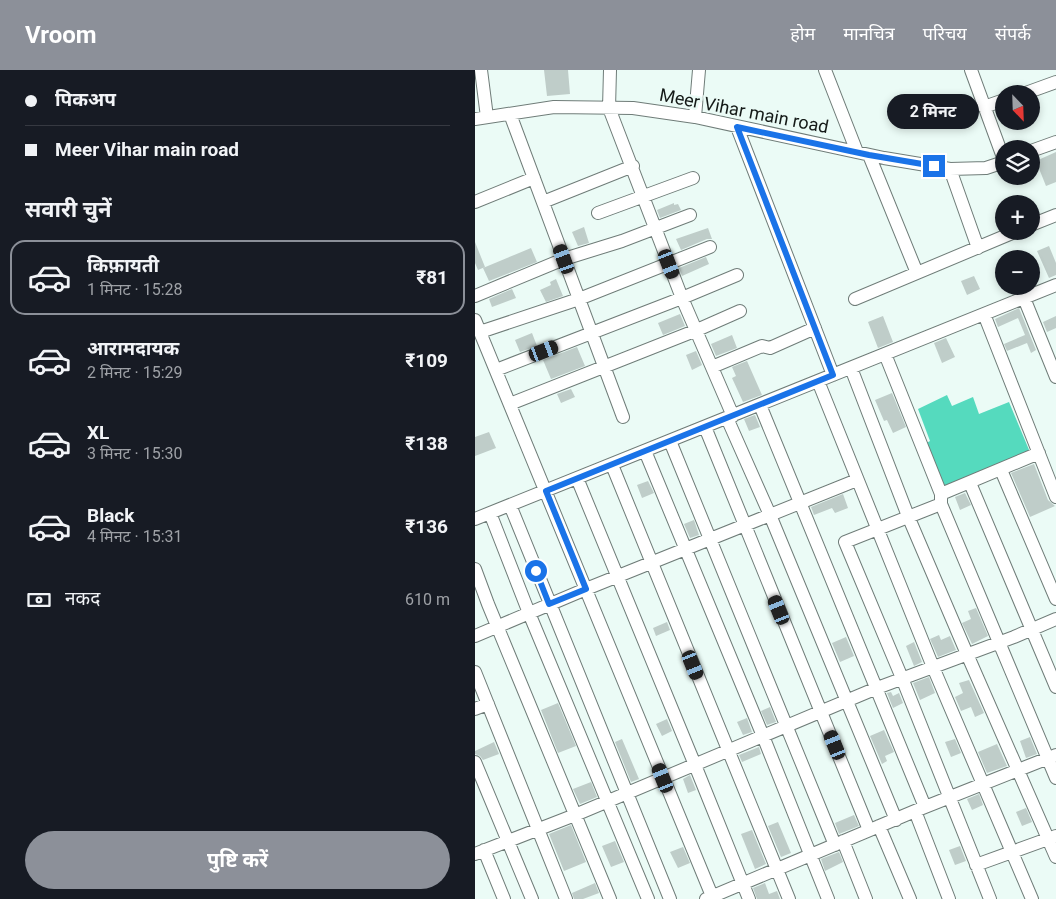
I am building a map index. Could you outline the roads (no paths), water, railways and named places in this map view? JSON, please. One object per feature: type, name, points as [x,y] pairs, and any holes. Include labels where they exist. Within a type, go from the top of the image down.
[{"type":"street","points":[[481,70],[481,118]]},
{"type":"street","points":[[610,70],[609,108],[633,166],[682,298],[712,367],[730,417],[845,701],[896,820]]},
{"type":"street","points":[[695,118],[699,70]]},
{"type":"street","points":[[825,70],[917,273]]},
{"type":"street","points":[[971,70],[996,140]]},
{"type":"street","points":[[1040,88],[1056,82]]},
{"type":"street","points":[[984,107],[995,103]]},
{"type":"street","name":"Meer Vihar main road","points":[[481,118],[553,107],[633,108],[695,118],[950,169],[986,168],[995,164]]},
{"type":"street","points":[[510,114],[606,366],[623,416]]},
{"type":"street","points":[[737,127],[833,375]]},
{"type":"street","points":[[1040,148],[1056,142]]},
{"type":"street","points":[[543,202],[633,166]]},
{"type":"street","points":[[950,169],[978,248]]},
{"type":"street","points":[[475,202],[534,178]]},
{"type":"street","points":[[598,214],[693,178]]},
{"type":"street","points":[[475,296],[564,259],[622,242],[690,214]]},
{"type":"street","points":[[1040,221],[1056,215]]},
{"type":"street","points":[[855,299],[996,240]]},
{"type":"street","points":[[710,247],[579,299],[477,326],[663,778],[709,898],[874,828],[1052,756]]},
{"type":"street","points":[[496,370],[737,275]]},
{"type":"street","points":[[475,519],[1055,287]]},
{"type":"street","points":[[1024,298],[1056,377]]},
{"type":"street","points":[[510,404],[740,311]]},
{"type":"street","points":[[984,314],[1056,497]]},
{"type":"street","points":[[712,367],[762,346],[770,348],[815,328]]},
{"type":"street","points":[[885,354],[998,642],[1052,756],[1056,778]]},
{"type":"street","points":[[851,368],[908,516],[1018,770],[1052,838],[1056,857]]},
{"type":"street","points":[[818,381],[933,667],[1032,899]]},
{"type":"street","points":[[760,405],[877,688],[920,809],[949,899]]},
{"type":"street","points":[[705,427],[821,711],[874,828],[910,899]]},
{"type":"street","points":[[670,441],[787,726],[866,899]]},
{"type":"street","points":[[645,451],[828,899]]},
{"type":"street","points":[[990,899],[902,678],[845,543],[908,516],[970,483],[1039,453]]},
{"type":"street","points":[[612,464],[789,899]]},
{"type":"street","points":[[1001,470],[1056,599]]},
{"type":"street","points":[[577,478],[749,899]]},
{"type":"street","points":[[475,636],[685,548],[857,480]]},
{"type":"street","points":[[970,483],[1056,687]]},
{"type":"street","points":[[509,505],[670,899]]},
{"type":"street","points":[[490,513],[529,613],[648,899]]},
{"type":"street","points":[[475,569],[480,598],[497,627],[610,899]]},
{"type":"street","points":[[504,899],[480,852],[627,794],[877,688],[1056,619]]},
{"type":"street","points":[[475,672],[566,899]]},
{"type":"street","points":[[475,709],[488,704]]},
{"type":"street","points":[[475,762],[532,899]]},
{"type":"street","points":[[977,866],[1052,838]]}]
